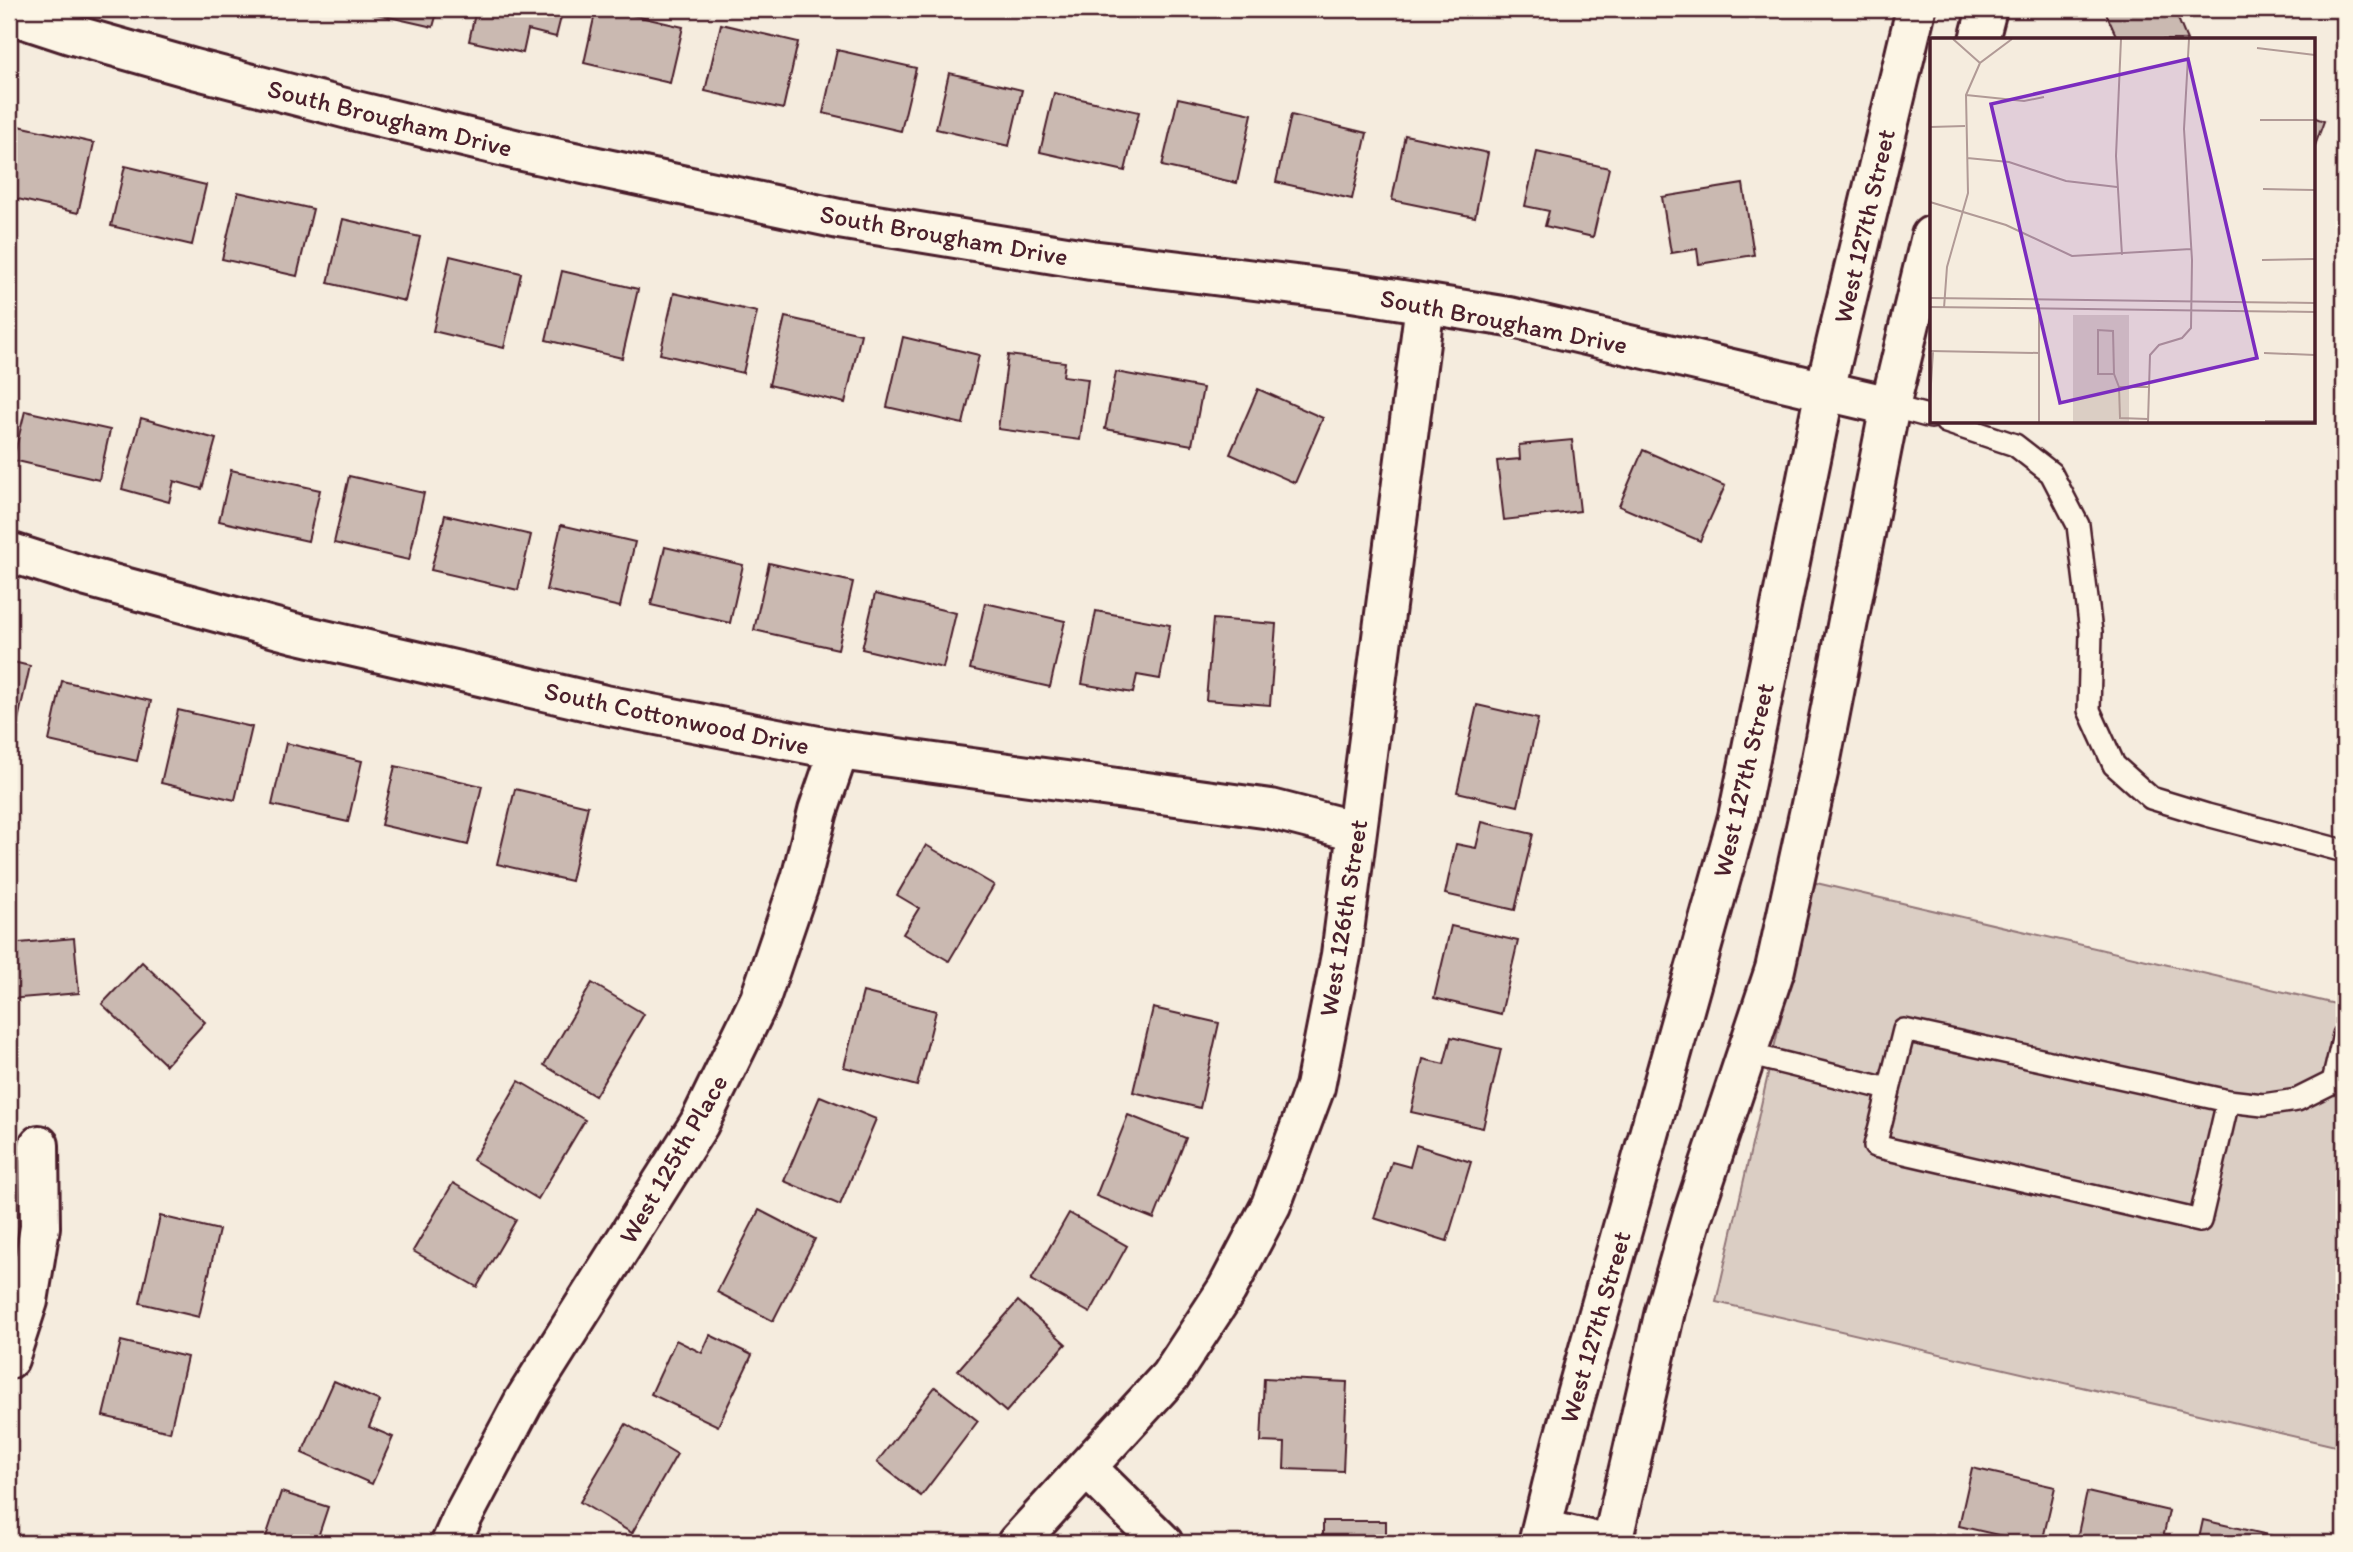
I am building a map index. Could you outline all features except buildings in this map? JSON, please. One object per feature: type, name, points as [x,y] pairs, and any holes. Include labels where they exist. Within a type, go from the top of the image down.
[{"type":"street","name":"West 127th Street","points":[[1540,1536],[1563,1441],[1738,817],[1825,390],[1916,9]]},
{"type":"street","points":[[1980,38],[1987,9]]},
{"type":"street","name":"South Brougham Drive","points":[[9,14],[194,69],[356,111],[531,153],[839,219],[1091,260],[1352,292],[1509,317],[1890,406]]},
{"type":"street","points":[[1612,1543],[1665,1311],[1692,1217],[1778,956],[1824,746],[1890,406],[1930,240]]},
{"type":"street","name":"West 126th Street","points":[[1017,1543],[1170,1376],[1227,1289],[1270,1205],[1315,1087],[1340,955],[1425,304]]},
{"type":"street","name":"South Cottonwood Drive","points":[[9,552],[87,577],[294,632],[605,705],[839,750],[1271,809],[1356,831]]},
{"type":"street","name":"West 125th Place","points":[[451,1543],[524,1401],[659,1190],[705,1111],[760,999],[801,879],[818,811],[839,750]]},
{"type":"street","points":[[9,1359],[28,1301],[40,1227],[39,1145]]},
{"type":"street","points":[[1087,1468],[1163,1543]]},
{"type":"street","points":[[1540,1536],[1601,1543]]},
{"type":"lane","points":[[1890,406],[1930,417]]},
{"type":"lane","points":[[1952,424],[2015,445],[2051,473],[2078,525],[2091,632],[2089,710],[2114,765],[2151,798],[2344,850]]},
{"type":"lane","points":[[2228,1101],[2200,1221],[1874,1146],[1904,1030],[2228,1101],[2263,1105],[2297,1100],[2339,1083],[2344,1035]]},
{"type":"lane","points":[[1747,1054],[1888,1089]]},
{"type":"shaded area","points":[[1812,882],[2344,1006],[2344,1448],[1716,1302]]}]
